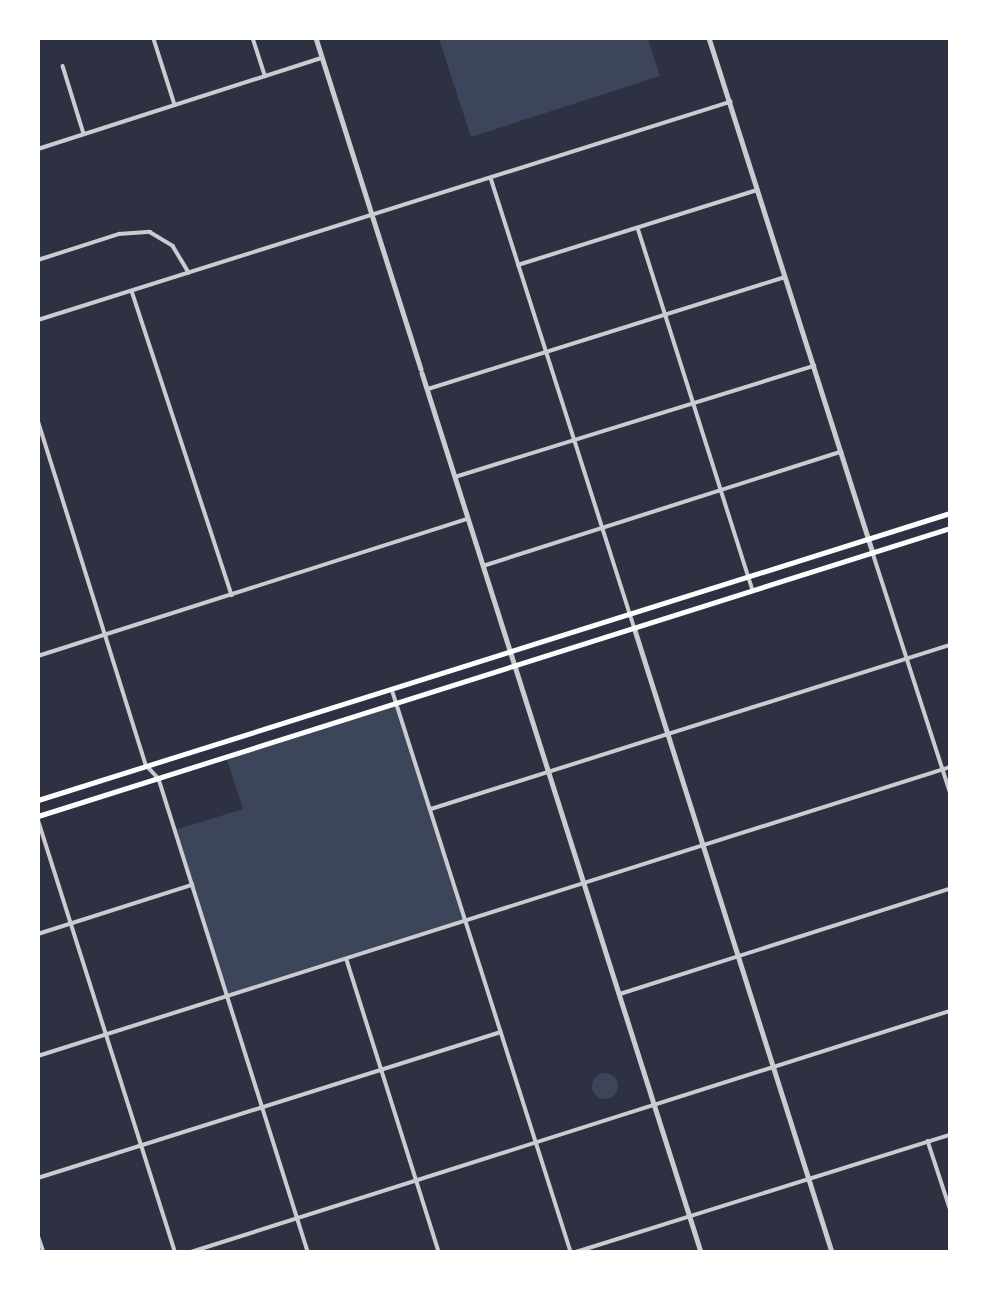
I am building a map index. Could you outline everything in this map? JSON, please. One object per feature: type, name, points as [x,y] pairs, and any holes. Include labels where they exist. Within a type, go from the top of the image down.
[{"type":"highway","points":[[38,800],[950,513]]},
{"type":"highway","points":[[38,817],[950,528]]},
{"type":"street","points":[[253,38],[265,76]]},
{"type":"street","points":[[316,38],[701,1251]]},
{"type":"street","points":[[709,38],[950,792]]},
{"type":"street","points":[[154,39],[175,105]]},
{"type":"street","points":[[38,149],[322,58]]},
{"type":"street","points":[[63,66],[84,134]]},
{"type":"street","points":[[38,320],[730,102]]},
{"type":"street","points":[[491,178],[832,1251]]},
{"type":"street","points":[[518,265],[758,190]]},
{"type":"street","points":[[638,228],[753,591]]},
{"type":"street","points":[[38,260],[119,234],[150,232],[173,246],[189,273]]},
{"type":"street","points":[[428,389],[785,277]]},
{"type":"street","points":[[132,291],[232,595]]},
{"type":"street","points":[[455,477],[814,366]]},
{"type":"street","points":[[38,420],[146,765],[159,779],[308,1251]]},
{"type":"street","points":[[484,566],[841,452]]},
{"type":"street","points":[[38,656],[468,519]]},
{"type":"street","points":[[430,809],[950,645]]},
{"type":"street","points":[[392,689],[500,1032],[573,1251],[950,1135]]},
{"type":"street","points":[[38,1056],[950,767]]},
{"type":"street","points":[[38,817],[175,1251]]},
{"type":"street","points":[[38,934],[192,885]]},
{"type":"street","points":[[620,995],[950,890]]},
{"type":"street","points":[[347,959],[439,1251]]},
{"type":"street","points":[[191,1251],[950,1011]]},
{"type":"street","points":[[38,1178],[500,1032]]},
{"type":"street","points":[[928,1142],[950,1208]]},
{"type":"street","points":[[38,1235],[44,1251]]},
{"type":"shaded area","points":[[439,39],[648,39],[660,76],[471,137]]},
{"type":"shaded area","points":[[397,702],[466,920],[227,996],[175,830],[243,809],[226,757]]},
{"type":"shaded area","points":[[605,1073],[614,1077],[618,1086],[614,1095],[605,1099],[596,1095],[592,1086],[596,1077]]}]
